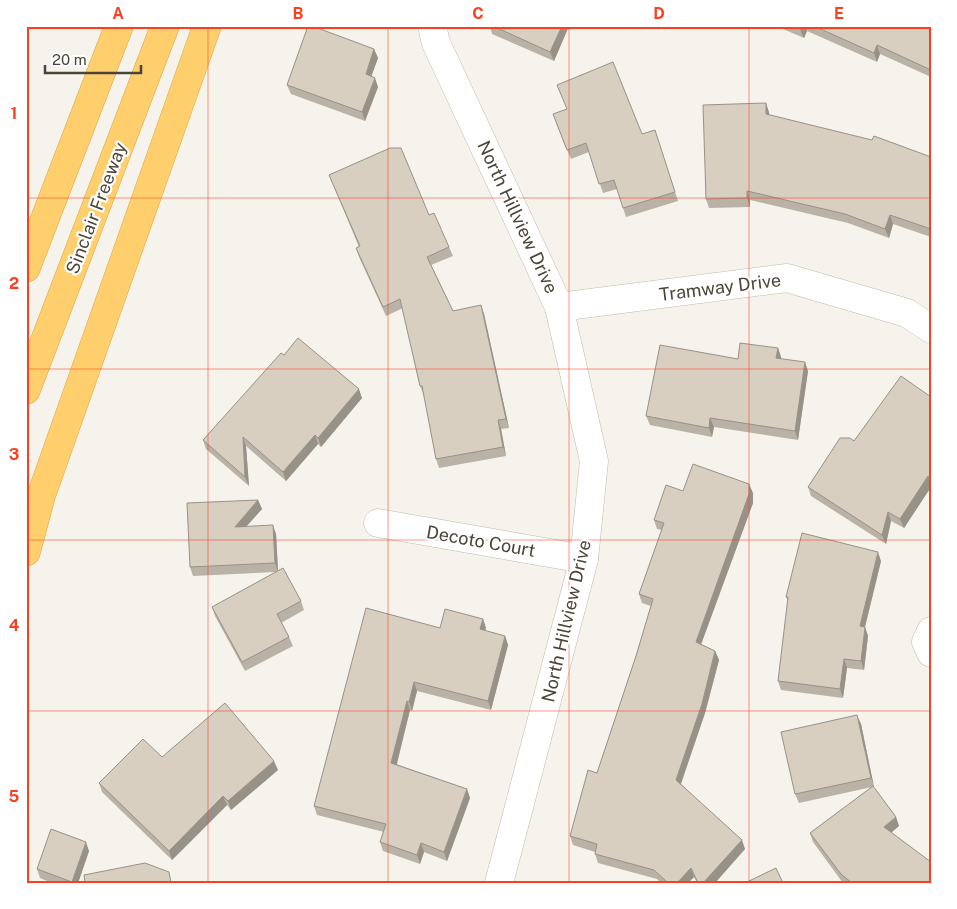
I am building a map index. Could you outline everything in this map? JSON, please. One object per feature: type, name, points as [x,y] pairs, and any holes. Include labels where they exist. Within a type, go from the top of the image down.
[{"type":"highway","points":[[26,268],[119,26]]},
{"type":"highway","name":"Sinclair Freeway","points":[[26,390],[165,26]]},
{"type":"highway","points":[[26,552],[41,496],[207,26]]},
{"type":"street","name":"North Hillview Drive","points":[[432,26],[436,43],[559,307],[594,461],[584,559],[499,883]]},
{"type":"street","name":"Tramway Drive","points":[[559,307],[787,278],[907,313],[931,329]]},
{"type":"street","name":"Decoto Court","points":[[378,523],[584,559]]},
{"type":"street","points":[[931,631],[926,642],[931,653]]},
{"type":"building","points":[[308,26],[374,49],[366,74],[375,78],[362,112],[287,85]]},
{"type":"building","points":[[493,26],[562,26],[550,52]]},
{"type":"building","points":[[814,26],[931,26],[931,70],[877,45],[874,53]]},
{"type":"building","points":[[613,62],[642,134],[655,130],[675,192],[623,208],[614,180],[599,184],[586,143],[567,150],[553,114],[567,109],[557,85]]},
{"type":"building","points":[[766,103],[766,114],[872,140],[874,136],[931,157],[931,229],[890,215],[885,229],[845,214],[747,191],[747,198],[706,199],[703,105]]},
{"type":"building","points":[[390,148],[401,148],[429,215],[434,213],[449,247],[427,257],[453,311],[481,305],[506,419],[498,420],[503,447],[436,459],[422,386],[420,386],[400,299],[383,307],[356,248],[360,246],[329,175]]},
{"type":"building","points":[[298,338],[359,389],[318,438],[315,435],[283,472],[243,437],[245,477],[203,440],[281,353],[284,355]]},
{"type":"building","points":[[740,343],[778,348],[776,358],[805,362],[795,431],[710,418],[709,428],[646,416],[660,345],[738,359]]},
{"type":"building","points":[[901,376],[931,397],[931,478],[928,476],[900,519],[888,512],[882,535],[808,487],[840,438],[850,438],[854,441]]},
{"type":"building","points":[[693,464],[749,484],[749,494],[696,642],[715,651],[702,704],[676,780],[742,840],[703,883],[698,883],[691,868],[677,883],[668,883],[654,870],[595,854],[597,844],[570,836],[588,770],[597,773],[653,599],[639,594],[664,523],[654,520],[666,485],[683,491]]},
{"type":"building","points":[[258,500],[235,527],[273,525],[275,563],[190,567],[187,503]]},
{"type":"building","points":[[802,533],[878,552],[860,626],[865,627],[861,661],[844,659],[840,689],[778,681],[788,597],[786,597]]},
{"type":"building","points":[[283,568],[301,601],[277,614],[289,637],[242,662],[212,607]]},
{"type":"building","points":[[366,608],[440,628],[445,609],[483,619],[480,629],[505,636],[488,701],[414,682],[409,702],[407,701],[391,763],[467,789],[444,852],[421,843],[417,855],[380,842],[386,824],[314,806]]},
{"type":"building","points":[[225,703],[274,761],[228,801],[223,796],[169,851],[99,783],[143,739],[162,757]]},
{"type":"building","points":[[857,715],[871,778],[795,794],[781,732]]},
{"type":"building","points":[[873,786],[896,817],[884,827],[931,862],[931,883],[852,883],[841,874],[810,833]]},
{"type":"building","points":[[51,829],[86,842],[72,882],[37,869]]},
{"type":"building","points":[[145,863],[169,872],[171,883],[85,883],[84,875]]},
{"type":"building","points":[[776,868],[783,883],[745,883]]}]
